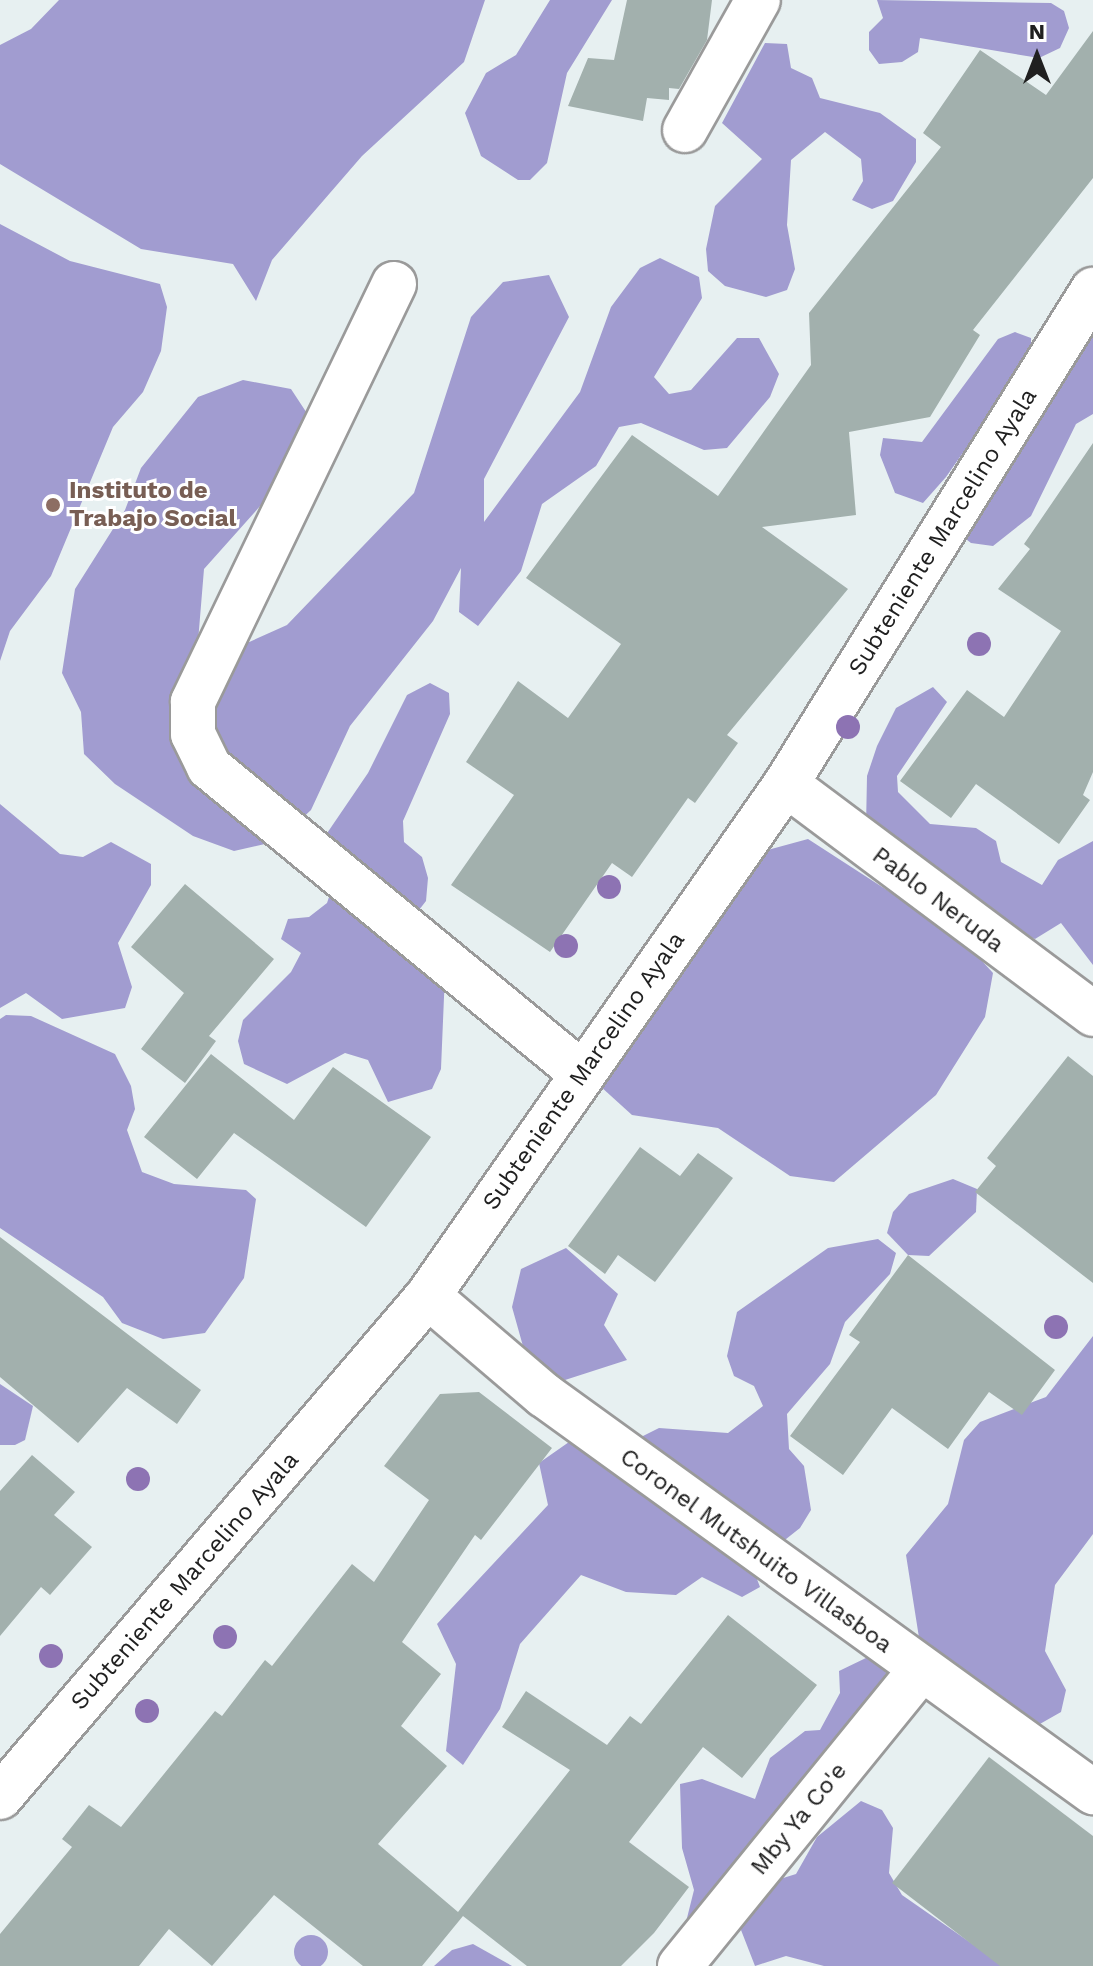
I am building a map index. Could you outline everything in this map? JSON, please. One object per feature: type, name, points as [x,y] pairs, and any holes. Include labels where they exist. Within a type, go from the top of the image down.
[{"type":"street","points":[[685,130],[758,0]]},
{"type":"street","points":[[394,284],[193,702],[193,734],[209,767],[582,1073]]},
{"type":"street","name":"Subteniente Marcelino Ayala","points":[[0,1797],[428,1296],[786,784],[1093,290]]},
{"type":"street","name":"Pablo Neruda","points":[[786,784],[1093,1014]]},
{"type":"street","name":"Coronel Mutshuito Villasboa","points":[[428,1296],[544,1395],[919,1672],[1093,1792]]},
{"type":"street","name":"Mby Ya Co'e","points":[[680,1966],[919,1672]]},
{"type":"shaded area","points":[[59,0],[485,0],[464,62],[362,156],[272,260],[256,301],[233,264],[141,249],[0,164],[0,45],[31,29]]},
{"type":"shaded area","points":[[550,0],[612,0],[567,73],[547,163],[530,180],[518,180],[481,156],[465,113],[486,73],[516,55]]},
{"type":"shaded area","points":[[877,0],[1051,3],[1064,11],[1069,28],[1060,48],[1039,58],[920,38],[918,52],[902,62],[879,64],[869,50],[869,32],[883,18]]},
{"type":"shaded area","points":[[765,43],[787,44],[791,68],[812,78],[820,98],[880,113],[916,139],[916,162],[893,201],[872,209],[852,200],[863,181],[861,159],[825,132],[791,160],[787,225],[795,269],[787,290],[766,297],[725,286],[708,271],[706,249],[715,206],[762,159],[722,123]]},
{"type":"shaded area","name":"Instituto de Trabajo Social","points":[[0,224],[70,261],[160,284],[167,307],[161,351],[143,392],[113,427],[51,576],[10,631],[0,661]]},
{"type":"shaded area","points":[[660,258],[699,277],[702,298],[654,377],[669,394],[691,390],[737,338],[759,338],[779,374],[770,397],[727,448],[704,450],[641,423],[619,427],[596,466],[542,504],[521,571],[478,626],[459,612],[461,568],[433,621],[350,726],[311,810],[278,841],[234,851],[193,836],[115,784],[84,754],[81,712],[62,673],[75,589],[125,510],[141,468],[198,397],[243,380],[291,389],[316,427],[294,468],[204,569],[196,666],[287,625],[414,493],[471,317],[503,282],[549,275],[569,317],[484,479],[484,522],[580,392],[611,307],[640,268]]},
{"type":"shaded area","points":[[1093,289],[1093,414],[1076,424],[1031,516],[993,546],[971,543],[962,536]]},
{"type":"shaded area","points":[[1015,332],[1031,338],[1031,355],[946,477],[923,503],[895,493],[880,455],[883,438],[922,442],[998,339]]},
{"type":"shaded area","points":[[430,683],[449,693],[450,714],[403,821],[404,842],[422,857],[428,878],[426,901],[412,919],[445,973],[441,1069],[432,1089],[388,1102],[368,1060],[345,1053],[287,1084],[244,1064],[238,1041],[243,1020],[291,972],[301,953],[281,939],[288,919],[309,917],[327,903],[334,882],[319,845],[368,773],[407,695]]},
{"type":"shaded area","points":[[933,687],[947,702],[897,776],[898,792],[930,824],[976,828],[996,841],[1001,862],[1042,885],[1058,860],[1093,841],[1093,965],[1061,923],[1035,939],[1007,927],[996,911],[959,908],[866,826],[867,776],[877,746],[896,708]]},
{"type":"shaded area","points":[[0,804],[60,854],[83,857],[111,842],[151,864],[151,885],[118,943],[132,987],[125,1008],[62,1019],[26,993],[0,1008]]},
{"type":"shaded area","points":[[808,839],[961,938],[993,973],[985,1017],[936,1095],[834,1182],[790,1176],[718,1128],[632,1115],[600,1086],[764,851]]},
{"type":"shaded area","points":[[6,1015],[31,1016],[115,1054],[131,1086],[135,1109],[127,1130],[142,1172],[174,1184],[246,1190],[256,1199],[244,1278],[205,1333],[163,1339],[122,1323],[103,1297],[0,1228],[0,1019]]},
{"type":"shaded area","points":[[953,1179],[977,1189],[976,1212],[929,1256],[908,1255],[887,1233],[893,1212],[909,1194]]},
{"type":"shaded area","points":[[878,1239],[896,1253],[890,1274],[845,1322],[830,1364],[787,1414],[789,1449],[804,1466],[811,1510],[800,1528],[752,1566],[760,1587],[742,1597],[702,1577],[676,1595],[626,1592],[581,1575],[520,1644],[500,1709],[463,1765],[446,1751],[456,1664],[437,1624],[548,1505],[539,1463],[589,1428],[639,1438],[659,1428],[728,1433],[763,1406],[754,1386],[734,1376],[727,1356],[737,1312],[828,1248]]},
{"type":"shaded area","points":[[566,1248],[618,1294],[604,1325],[627,1360],[565,1380],[528,1364],[512,1307],[521,1269]]},
{"type":"shaded area","points":[[1093,1336],[1093,1534],[1055,1585],[1045,1651],[1066,1690],[1061,1712],[1024,1733],[923,1663],[906,1555],[948,1504],[964,1440],[980,1422],[1046,1397]]},
{"type":"shaded area","points":[[0,1384],[33,1406],[25,1440],[15,1445],[0,1445]]},
{"type":"shaded area","points":[[868,1657],[879,1660],[890,1680],[853,1788],[684,1930],[694,1890],[682,1848],[680,1784],[702,1779],[755,1799],[770,1758],[805,1731],[820,1730],[840,1693],[839,1671]]},
{"type":"shaded area","points":[[861,1801],[882,1810],[893,1828],[889,1873],[902,1895],[1004,1966],[824,1966],[786,1956],[755,1966],[741,1930],[746,1909],[764,1884],[796,1874],[817,1837]]},
{"type":"shaded area","points":[[311,1935],[323,1940],[328,1952],[323,1964],[311,1969],[299,1964],[294,1952],[299,1940]]},
{"type":"shaded area","points":[[473,1944],[512,1966],[434,1966],[452,1950]]},
{"type":"building","points":[[627,0],[712,0],[707,40],[679,89],[669,88],[669,100],[647,98],[643,121],[568,106],[588,58],[614,60]]},
{"type":"building","points":[[1093,31],[1093,178],[973,330],[980,335],[930,417],[849,432],[856,515],[762,527],[848,589],[727,735],[738,743],[695,803],[688,798],[632,877],[612,863],[550,952],[451,885],[514,795],[466,762],[518,681],[568,718],[621,644],[526,578],[632,435],[718,496],[811,365],[809,313],[941,147],[923,133],[980,50],[1046,95]]},
{"type":"building","points":[[1093,443],[1093,772],[1083,795],[1090,800],[1059,844],[976,784],[951,818],[900,781],[967,690],[1004,717],[1061,631],[998,589],[1030,549],[1024,544]]},
{"type":"building","points":[[185,884],[274,959],[209,1036],[216,1041],[185,1083],[141,1049],[184,993],[131,947]]},
{"type":"building","points":[[211,1054],[294,1120],[333,1067],[431,1137],[366,1227],[234,1133],[197,1179],[144,1137]]},
{"type":"building","points":[[1068,1056],[1093,1076],[1093,1283],[975,1192],[996,1166],[987,1158]]},
{"type":"building","points":[[640,1147],[680,1176],[698,1153],[733,1178],[655,1282],[618,1255],[605,1274],[568,1246]]},
{"type":"building","points":[[0,1237],[201,1390],[177,1424],[127,1388],[78,1443],[0,1377]]},
{"type":"building","points":[[908,1255],[1055,1370],[1022,1415],[989,1392],[948,1449],[892,1408],[843,1475],[790,1436],[860,1342],[849,1335]]},
{"type":"building","points":[[479,1392],[552,1448],[481,1540],[475,1535],[402,1642],[441,1674],[401,1726],[447,1766],[378,1844],[458,1912],[570,1770],[502,1727],[526,1691],[607,1745],[630,1716],[641,1724],[728,1615],[817,1685],[742,1778],[703,1747],[629,1842],[689,1887],[654,1933],[621,1966],[527,1966],[463,1916],[422,1966],[363,1966],[274,1895],[212,1966],[169,1929],[139,1966],[0,1966],[0,1934],[72,1847],[62,1839],[89,1805],[121,1827],[215,1711],[222,1716],[265,1660],[272,1666],[352,1564],[374,1582],[429,1500],[384,1466],[440,1394]]},
{"type":"building","points":[[32,1455],[75,1492],[54,1515],[92,1547],[50,1595],[41,1587],[0,1636],[0,1491]]},
{"type":"building","points":[[989,1757],[1093,1836],[1093,1966],[1000,1966],[892,1883]]},
{"type":"place","name":"Instituto de Trabajo Social","points":[[53,505]]}]
